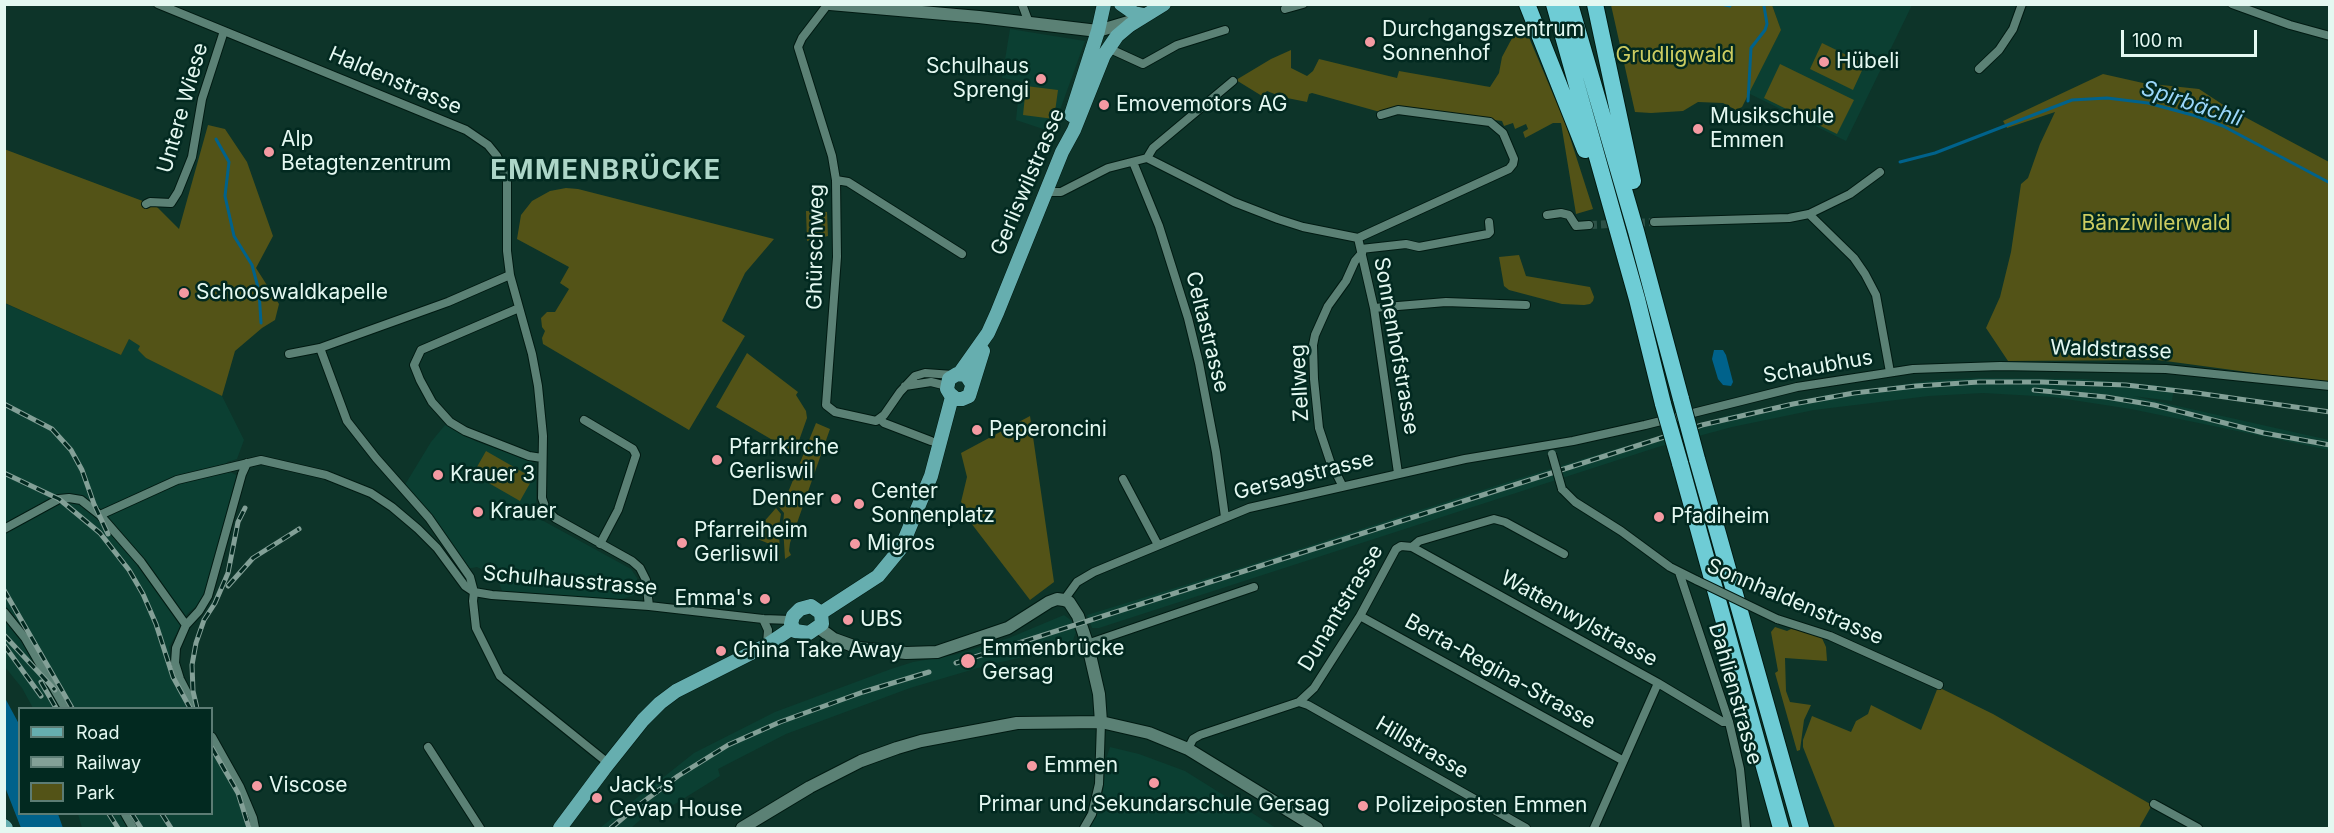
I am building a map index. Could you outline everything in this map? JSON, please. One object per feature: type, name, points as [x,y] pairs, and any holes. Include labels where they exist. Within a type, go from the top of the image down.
[{"type":"highway","points":[[1527,4],[1594,173],[1632,312],[1645,336]]},
{"type":"highway","points":[[1554,4],[1781,828]]},
{"type":"highway","points":[[1570,4],[1636,231],[1697,459],[1801,828]]},
{"type":"highway","points":[[1595,4],[1624,145],[1641,214],[1636,231]]},
{"type":"main road","points":[[1062,152],[1104,4]]},
{"type":"main road","points":[[1121,4],[1140,18]]},
{"type":"main road","points":[[1108,48],[1118,36],[1140,18],[1164,4]]},
{"type":"main road","name":"Gerliswilstrasse","points":[[955,386],[969,378],[972,384],[988,333],[1062,152],[1074,130],[1108,48]]},
{"type":"main road","name":"Gerliswilstrasse","points":[[821,613],[878,576],[894,558],[906,537],[931,476],[955,386],[988,333]]},
{"type":"main road","points":[[560,828],[643,720],[668,697],[767,645],[792,624],[798,611],[808,606],[817,608],[821,613],[822,622],[819,628],[805,634],[798,633],[792,624]]},
{"type":"street","name":"Haldenstrasse","points":[[158,4],[466,130],[488,145],[503,166],[507,180],[507,251],[510,275],[532,354],[538,386],[543,436],[542,498],[546,509],[555,518],[632,561],[640,568],[646,580],[649,606]]},
{"type":"street","points":[[829,4],[1098,30],[1140,18]]},
{"type":"street","name":"Ghürschweg","points":[[829,4],[802,38],[798,47],[832,156],[836,180],[837,257],[826,405],[835,412],[870,420],[880,419]]},
{"type":"street","points":[[1022,4],[1029,23]]},
{"type":"street","points":[[1285,9],[1303,4]]},
{"type":"street","points":[[1979,69],[2003,45],[2013,29],[2022,4]]},
{"type":"street","points":[[2232,4],[2290,25],[2330,36]]},
{"type":"street","points":[[1108,48],[1143,64],[1177,45],[1225,30]]},
{"type":"street","name":"Untere Wiese","points":[[146,204],[171,202],[178,192],[192,157],[202,99],[224,31]]},
{"type":"street","points":[[1046,192],[1067,190],[1108,168],[1147,158],[1153,148],[1233,81]]},
{"type":"street","points":[[1358,238],[1509,169],[1514,164],[1503,133],[1490,122],[1398,110],[1381,115]]},
{"type":"street","name":"Sonnenhofstrasse","points":[[1147,158],[1234,202],[1278,219],[1303,227],[1358,238],[1374,308],[1398,473]]},
{"type":"street","name":"Celtastrasse","points":[[1133,162],[1159,226],[1188,318],[1216,452],[1225,517]]},
{"type":"street","points":[[1654,222],[1771,219],[1809,214],[1850,194],[1880,172]]},
{"type":"street","points":[[836,180],[848,182],[962,254]]},
{"type":"street","points":[[1547,215],[1561,213],[1569,215],[1576,226],[1589,225]]},
{"type":"street","name":"Schaubhus","points":[[1573,441],[1645,426],[1797,387],[1890,372],[1876,295],[1854,258],[1809,214]]},
{"type":"street","points":[[1362,251],[1406,244],[1419,247],[1488,234],[1490,232],[1489,222]]},
{"type":"street","name":"Zellweg","points":[[1342,485],[1330,461],[1320,429],[1314,379],[1313,345],[1328,306],[1346,281],[1362,251]]},
{"type":"street","points":[[289,354],[320,348],[448,302],[510,275]]},
{"type":"street","points":[[1374,308],[1446,302],[1526,305]]},
{"type":"street","points":[[519,308],[421,350],[414,365],[432,402],[450,422],[465,431],[529,456],[542,458]]},
{"type":"street","points":[[320,348],[348,421],[388,473],[429,518],[470,577],[474,592],[476,628],[500,676],[608,764]]},
{"type":"street","name":"Waldstrasse","points":[[1890,372],[1927,368],[2000,366],[2166,369],[2330,386]]},
{"type":"street","points":[[931,441],[884,423],[880,419],[915,376],[926,372],[955,386]]},
{"type":"street","points":[[905,386],[931,382],[955,386]]},
{"type":"street","points":[[584,420],[633,449],[636,455],[618,510],[600,544]]},
{"type":"street","name":"Gersagstrasse","points":[[819,628],[841,642],[868,650],[906,653],[936,652],[964,645],[1008,628],[1049,602],[1057,599],[1064,600],[1077,582],[1086,577],[1249,508],[1342,485],[1465,459],[1551,449],[1573,441]]},
{"type":"street","name":"Sonnhaldenstrasse","points":[[1551,449],[1562,489],[1575,502],[1680,572],[1777,619],[1830,636],[1939,685]]},
{"type":"street","name":"Schulhausstrasse","points":[[100,515],[177,480],[261,460],[326,475],[371,493],[418,529],[437,548],[465,586],[474,592],[649,606],[792,624]]},
{"type":"street","points":[[195,707],[175,663],[176,648],[186,625],[199,611],[208,596],[242,474],[248,463]]},
{"type":"street","points":[[1123,479],[1158,545]]},
{"type":"street","points":[[4,529],[49,503],[65,498],[81,500],[100,515],[141,561],[186,625]]},
{"type":"street","name":"Dunantstrasse","points":[[1188,749],[1193,740],[1200,735],[1299,702],[1325,674],[1396,549],[1401,546],[1412,547],[1419,541],[1494,519],[1505,522],[1564,554]]},
{"type":"street","name":"Wattenwylstrasse","points":[[1412,547],[1658,683],[1723,722],[1729,722]]},
{"type":"street","name":"Dahlienstrasse","points":[[1680,572],[1729,722],[1740,769],[1746,828]]},
{"type":"street","points":[[1087,644],[1254,587]]},
{"type":"street","points":[[1064,600],[1069,602],[1078,616],[1099,694],[1101,722],[1099,784],[1092,814],[1084,828]]},
{"type":"street","points":[[4,612],[25,638],[64,707]]},
{"type":"street","name":"Berta-Regina-Strasse","points":[[1360,616],[1622,760]]},
{"type":"street","points":[[763,619],[768,630],[767,645]]},
{"type":"street","points":[[1594,828],[1622,760],[1658,683]]},
{"type":"street","name":"Hillstrasse","points":[[1299,702],[1526,828]]},
{"type":"street","points":[[742,828],[838,772],[897,748],[921,741],[1017,723],[1101,722],[1149,733],[1188,749],[1317,828]]},
{"type":"street","points":[[213,739],[240,787],[255,828]]},
{"type":"street","points":[[428,747],[480,828]]},
{"type":"street","points":[[2154,804],[2198,828]]},
{"type":"shaded area","name":"Hübeli","points":[[1772,5],[1912,5],[1846,141],[1748,93],[1781,30]]},
{"type":"shaded area","name":"Schulhaus Sprengi","points":[[1010,29],[1085,41],[1052,132],[1016,120],[1020,81],[1002,78]]},
{"type":"shaded area","points":[[4,303],[121,355],[129,339],[141,346],[146,358],[222,396],[244,440],[237,459],[227,462],[230,472],[238,476],[208,589],[200,603],[187,614],[169,647],[172,668],[192,707],[32,707],[22,688],[5,667]]},
{"type":"shaded area","points":[[2083,379],[2174,387],[2172,401],[2133,396],[2329,440],[2329,450],[2131,409],[2053,397],[1983,393],[1929,396],[1814,410],[1732,427],[1658,447],[1099,628],[1092,628],[1087,615],[1514,480],[1726,416],[1826,395],[1936,380]]},
{"type":"shaded area","name":"Krauer","points":[[445,425],[452,426],[475,441],[531,461],[536,472],[536,502],[529,513],[631,569],[637,578],[637,594],[619,600],[502,591],[497,577],[477,567],[466,569],[403,488],[431,442]]},
{"type":"shaded area","points":[[1064,615],[1072,621],[1076,632],[1071,646],[988,665],[910,688],[786,734],[718,769],[720,776],[662,812],[656,806],[631,828],[600,828],[644,792],[642,789],[657,777],[660,780],[694,753],[775,712],[913,662],[954,655],[1009,638]]},
{"type":"shaded area","points":[[213,745],[241,794],[251,828],[82,828],[78,815],[213,815]]},
{"type":"shaded area","name":"Primar und Sekundarschule Gersag","points":[[1110,747],[1139,754],[1185,771],[1276,828],[1090,828],[1103,791],[1106,759]]},
{"type":"green space","name":"Grudligwald","points":[[1611,5],[1772,5],[1781,30],[1742,107],[1736,110],[1723,103],[1698,102],[1683,111],[1635,112]]},
{"type":"green space","points":[[1525,28],[1566,125],[1593,209],[1576,214],[1561,123],[1553,123],[1525,138],[1523,132],[1528,129],[1526,124],[1515,129],[1513,123],[1504,126],[1502,121],[1396,107],[1380,112],[1312,93],[1309,94],[1307,102],[1282,97],[1267,91],[1262,96],[1236,80],[1291,50],[1291,68],[1307,76],[1313,71],[1319,59],[1397,78],[1399,71],[1490,87],[1499,73],[1502,57],[1514,35]]},
{"type":"green space","points":[[1822,43],[1865,64],[1853,90],[1810,69]]},
{"type":"green space","points":[[1780,64],[1854,100],[1837,134],[1764,98]]},
{"type":"green space","name":"Bänziwilerwald","points":[[2103,74],[2143,83],[2199,89],[2228,108],[2329,162],[2329,383],[2158,360],[2008,361],[1986,328],[2000,297],[2011,252],[2021,184],[2028,178],[2055,112],[2007,128],[2003,121]]},
{"type":"green space","points":[[1026,86],[1058,90],[1054,119],[1023,115]]},
{"type":"green space","points":[[208,125],[225,129],[247,162],[273,236],[256,268],[279,304],[275,320],[235,351],[222,396],[146,358],[138,350],[140,346],[129,339],[121,355],[5,303],[4,149],[156,206],[179,229]]},
{"type":"green space","points":[[566,188],[578,189],[774,239],[745,273],[722,321],[745,336],[689,430],[543,344],[542,338],[545,331],[541,318],[547,312],[555,312],[569,289],[560,283],[569,267],[517,239],[521,215],[532,201],[550,191]]},
{"type":"green space","points":[[806,211],[827,212],[828,236],[807,241]]},
{"type":"green space","points":[[1519,255],[1526,276],[1590,287],[1594,297],[1593,301],[1584,305],[1562,304],[1509,290],[1504,286],[1499,257]]},
{"type":"green space","points":[[747,353],[798,392],[796,395],[806,411],[807,418],[793,452],[716,407]]},
{"type":"green space","points":[[1030,416],[1054,582],[1030,600],[971,523],[974,516],[961,502],[967,477],[961,453]]},
{"type":"green space","points":[[816,423],[830,429],[790,543],[791,555],[785,559],[784,513],[778,506],[787,495]]},
{"type":"green space","points":[[486,451],[533,478],[520,501],[473,474]]},
{"type":"green space","points":[[776,508],[781,514],[780,560],[777,560],[777,547],[755,538],[762,524]]},
{"type":"green space","points":[[1775,627],[1787,631],[1791,629],[1806,631],[1821,636],[1826,647],[1827,661],[1785,658],[1786,691],[1790,702],[1811,705],[1804,720],[1800,750],[1797,751],[1775,673],[1778,671],[1771,632]]},
{"type":"green space","points":[[1938,687],[1993,714],[2152,805],[2139,828],[1835,828],[1803,747],[1803,740],[1812,716],[1851,732],[1856,721],[1868,714],[1871,705],[1921,730]]},
{"type":"water","points":[[1714,350],[1723,350],[1726,355],[1733,382],[1731,386],[1723,385],[1718,379],[1712,359]]},
{"type":"water","points":[[5,698],[18,722],[18,815],[58,815],[63,828],[21,828],[5,787]]},
{"type":"waterway","name":"Spirbächli","points":[[1721,4],[1730,6]]},
{"type":"waterway","name":"Spirbächli","points":[[1748,101],[1751,48],[1767,24],[1764,6]]},
{"type":"waterway","name":"Spirbächli","points":[[1900,162],[1935,153],[2072,100],[2107,98],[2148,103],[2223,126],[2330,183]]},
{"type":"waterway","points":[[216,139],[229,162],[225,196],[234,236],[252,265],[259,291],[261,323]]},
{"type":"tunnel","points":[[1589,225],[1654,222]]},
{"type":"railway","points":[[956,663],[1702,425],[1793,404],[1854,393],[1916,386],[1979,382],[2041,382],[2126,385],[2330,412]]},
{"type":"railway","points":[[2034,390],[2106,397],[2154,405],[2264,433],[2330,445]]},
{"type":"railway","points":[[4,404],[52,429],[71,450],[82,470],[108,534]]},
{"type":"railway","points":[[4,473],[59,499],[100,533],[129,570],[143,594],[156,624],[173,677],[189,707]]},
{"type":"railway","points":[[197,707],[193,691],[192,665],[196,643],[204,620],[215,603],[228,573],[238,522],[245,508]]},
{"type":"railway","points":[[228,586],[253,558],[299,529]]},
{"type":"railway","points":[[4,590],[71,707]]},
{"type":"railway","points":[[4,635],[55,690]]},
{"type":"railway","points":[[4,645],[41,696]]},
{"type":"railway","points":[[611,828],[678,776],[728,745],[780,722],[863,692],[929,672]]},
{"type":"railway","points":[[41,682],[55,707]]},
{"type":"railway","points":[[213,750],[238,793],[249,828]]},
{"type":"railway","points":[[110,815],[118,828]]},
{"type":"railway","points":[[133,815],[141,828]]},
{"type":"railway","points":[[163,815],[171,828]]},
{"type":"place","name":"Durchgangszentrum Sonnenhof","points":[[1370,42]]},
{"type":"place","name":"Hübeli","points":[[1824,62]]},
{"type":"place","name":"Schulhaus Sprengi","points":[[1041,79]]},
{"type":"place","name":"Emovemotors AG","points":[[1104,105]]},
{"type":"place","name":"Musikschule Emmen","points":[[1698,129]]},
{"type":"place","name":"Alp Betagtenzentrum","points":[[269,152]]},
{"type":"place","name":"Schooswaldkapelle","points":[[184,293]]},
{"type":"place","name":"Peperoncini","points":[[977,430]]},
{"type":"place","name":"Pfarrkirche Gerliswil","points":[[717,460]]},
{"type":"place","name":"Krauer 3","points":[[438,475]]},
{"type":"place","name":"Denner","points":[[836,499]]},
{"type":"place","name":"Center Sonnenplatz","points":[[859,504]]},
{"type":"place","name":"Krauer","points":[[478,512]]},
{"type":"place","name":"Pfadiheim","points":[[1659,517]]},
{"type":"place","name":"Pfarreiheim Gerliswil","points":[[682,543]]},
{"type":"place","name":"Migros","points":[[855,544]]},
{"type":"place","name":"Emma's","points":[[765,599]]},
{"type":"place","name":"UBS","points":[[848,620]]},
{"type":"place","name":"China Take Away","points":[[721,651]]},
{"type":"place","name":"Emmenbrücke Gersag","points":[[968,661]]},
{"type":"place","name":"Emmen","points":[[1032,766]]},
{"type":"place","name":"Primar und Sekundarschule Gersag","points":[[1154,783]]},
{"type":"place","name":"Viscose","points":[[257,786]]},
{"type":"place","name":"Jack's Cevap House","points":[[597,798]]},
{"type":"place","name":"Polizeiposten Emmen","points":[[1363,806]]},
{"type":"district","name":"EMMENBRÜCKE","points":[[606,171]]}]
